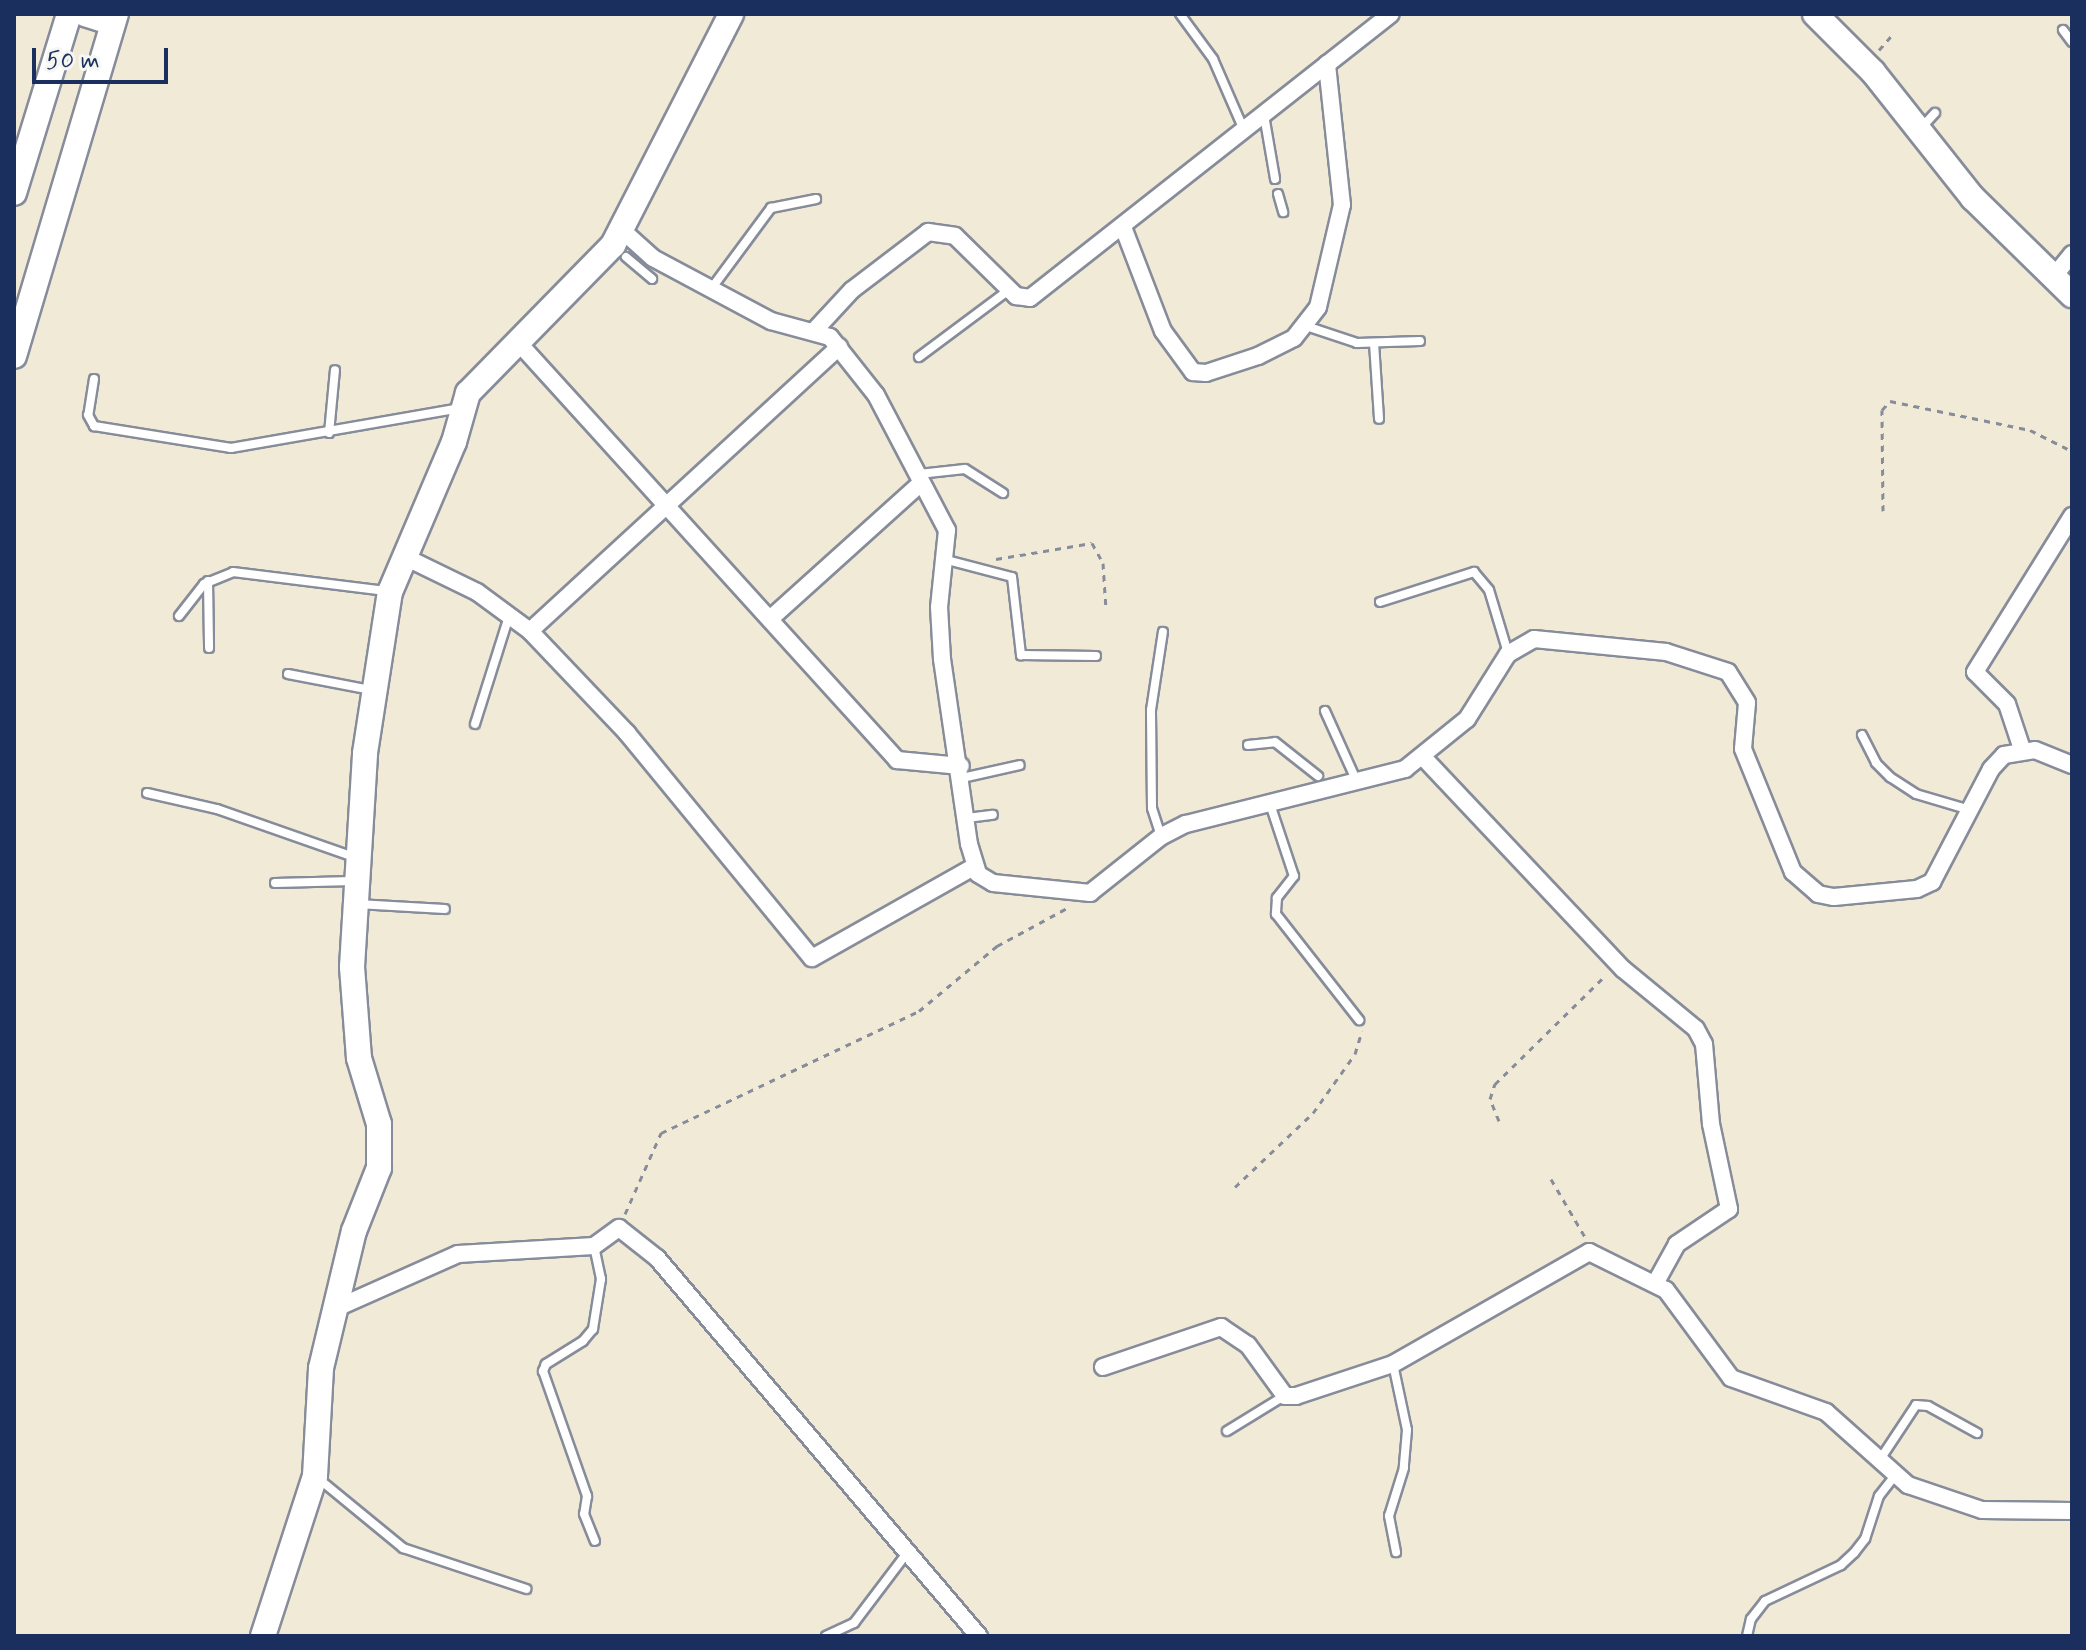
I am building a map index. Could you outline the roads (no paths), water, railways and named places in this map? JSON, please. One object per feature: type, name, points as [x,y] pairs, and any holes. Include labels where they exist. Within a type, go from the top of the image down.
[{"type":"street","points":[[14,193],[69,14]]},
{"type":"street","points":[[14,356],[115,19],[85,14]]},
{"type":"street","points":[[263,1636],[292,1555],[315,1476],[321,1368],[339,1307],[354,1231],[379,1168],[379,1124],[359,1058],[352,967],[372,690],[390,592],[466,407],[468,393],[517,341],[620,246],[731,14]]},
{"type":"street","points":[[814,331],[852,290],[928,232],[955,236],[1023,300],[1030,298],[1391,14]]},
{"type":"street","points":[[1815,14],[1873,72],[1917,132],[1973,198],[2067,260],[2072,295]]},
{"type":"street","points":[[1123,227],[1163,331],[1193,372],[1206,373],[1258,356],[1306,326],[1336,246],[1342,205],[1327,64]]},
{"type":"street","points":[[620,246],[653,258],[771,321],[814,331],[839,347],[876,395],[917,479],[947,530],[947,560],[940,584],[941,648],[975,866],[993,883],[1090,893],[1162,836],[1186,824],[1405,769],[1423,757],[1479,706],[1508,654],[1534,639],[1666,652],[1728,672],[1747,703],[1743,749],[1793,872],[1818,894],[1834,897],[1917,889],[1932,882],[1991,769],[2004,755],[2022,749],[2072,765]]},
{"type":"street","points":[[517,341],[897,760],[962,772]]},
{"type":"street","points":[[530,631],[839,347]]},
{"type":"street","points":[[770,619],[917,479]]},
{"type":"street","points":[[2022,749],[2007,704],[1975,672],[2072,516]]},
{"type":"street","points":[[405,557],[477,592],[530,631],[627,733],[812,958],[975,866]]},
{"type":"street","points":[[1423,757],[1618,963],[1696,1029],[1704,1044],[1711,1124],[1728,1199],[1725,1216],[1677,1244],[1656,1282]]},
{"type":"street","points":[[339,1307],[458,1254],[594,1246],[619,1228],[657,1258],[979,1636]]},
{"type":"street","points":[[1103,1367],[1221,1327],[1248,1345],[1285,1396],[1393,1364],[1589,1252],[1656,1282],[1731,1378],[1826,1412],[1894,1477],[1982,1510],[2072,1511]]},
{"type":"lane","points":[[1180,14],[1213,59],[1244,131]]},
{"type":"lane","points":[[2063,30],[2072,42]]},
{"type":"lane","points":[[1917,132],[1935,113]]},
{"type":"lane","points":[[1264,115],[1275,179]]},
{"type":"lane","points":[[1278,194],[1283,212]]},
{"type":"lane","points":[[710,290],[771,208],[784,201],[816,199]]},
{"type":"lane","points":[[620,246],[652,279]]},
{"type":"lane","points":[[919,357],[1010,289]]},
{"type":"lane","points":[[1306,326],[1331,339],[1374,343],[1420,341]]},
{"type":"lane","points":[[1374,343],[1379,419]]},
{"type":"lane","points":[[329,433],[335,370]]},
{"type":"lane","points":[[94,379],[88,415],[94,426],[231,448],[466,407]]},
{"type":"lane","points":[[917,479],[965,469],[1003,493]]},
{"type":"lane","points":[[947,560],[1012,577],[1021,655],[1096,656]]},
{"type":"lane","points":[[179,616],[208,581],[233,572],[390,592]]},
{"type":"lane","points":[[1380,602],[1474,572],[1489,590],[1508,654]]},
{"type":"lane","points":[[208,581],[209,648]]},
{"type":"lane","points":[[475,724],[509,615]]},
{"type":"lane","points":[[1162,836],[1152,808],[1151,710],[1163,632]]},
{"type":"lane","points":[[288,674],[372,690]]},
{"type":"lane","points":[[1325,711],[1357,783]]},
{"type":"lane","points":[[1862,735],[1876,763],[1890,777],[1916,794],[1971,810]]},
{"type":"lane","points":[[1248,745],[1275,742],[1318,776]]},
{"type":"lane","points":[[962,772],[1020,765]]},
{"type":"lane","points":[[147,793],[217,809],[358,881],[445,909]]},
{"type":"lane","points":[[1270,804],[1294,876],[1277,898],[1276,914],[1359,1020]]},
{"type":"lane","points":[[967,818],[993,815]]},
{"type":"lane","points":[[275,883],[358,881]]},
{"type":"lane","points":[[594,1246],[601,1279],[593,1329],[583,1341],[546,1364],[543,1371],[587,1496],[584,1514],[595,1541]]},
{"type":"lane","points":[[1393,1364],[1407,1430],[1404,1468],[1389,1516],[1396,1552]]},
{"type":"lane","points":[[1227,1431],[1285,1396]]},
{"type":"lane","points":[[1878,1461],[1916,1405],[1928,1406],[1977,1433]]},
{"type":"lane","points":[[315,1476],[403,1548],[526,1589]]},
{"type":"lane","points":[[1747,1636],[1751,1619],[1765,1601],[1841,1565],[1854,1553],[1865,1539],[1879,1496],[1894,1477]]},
{"type":"lane","points":[[826,1636],[854,1623],[907,1553]]}]
